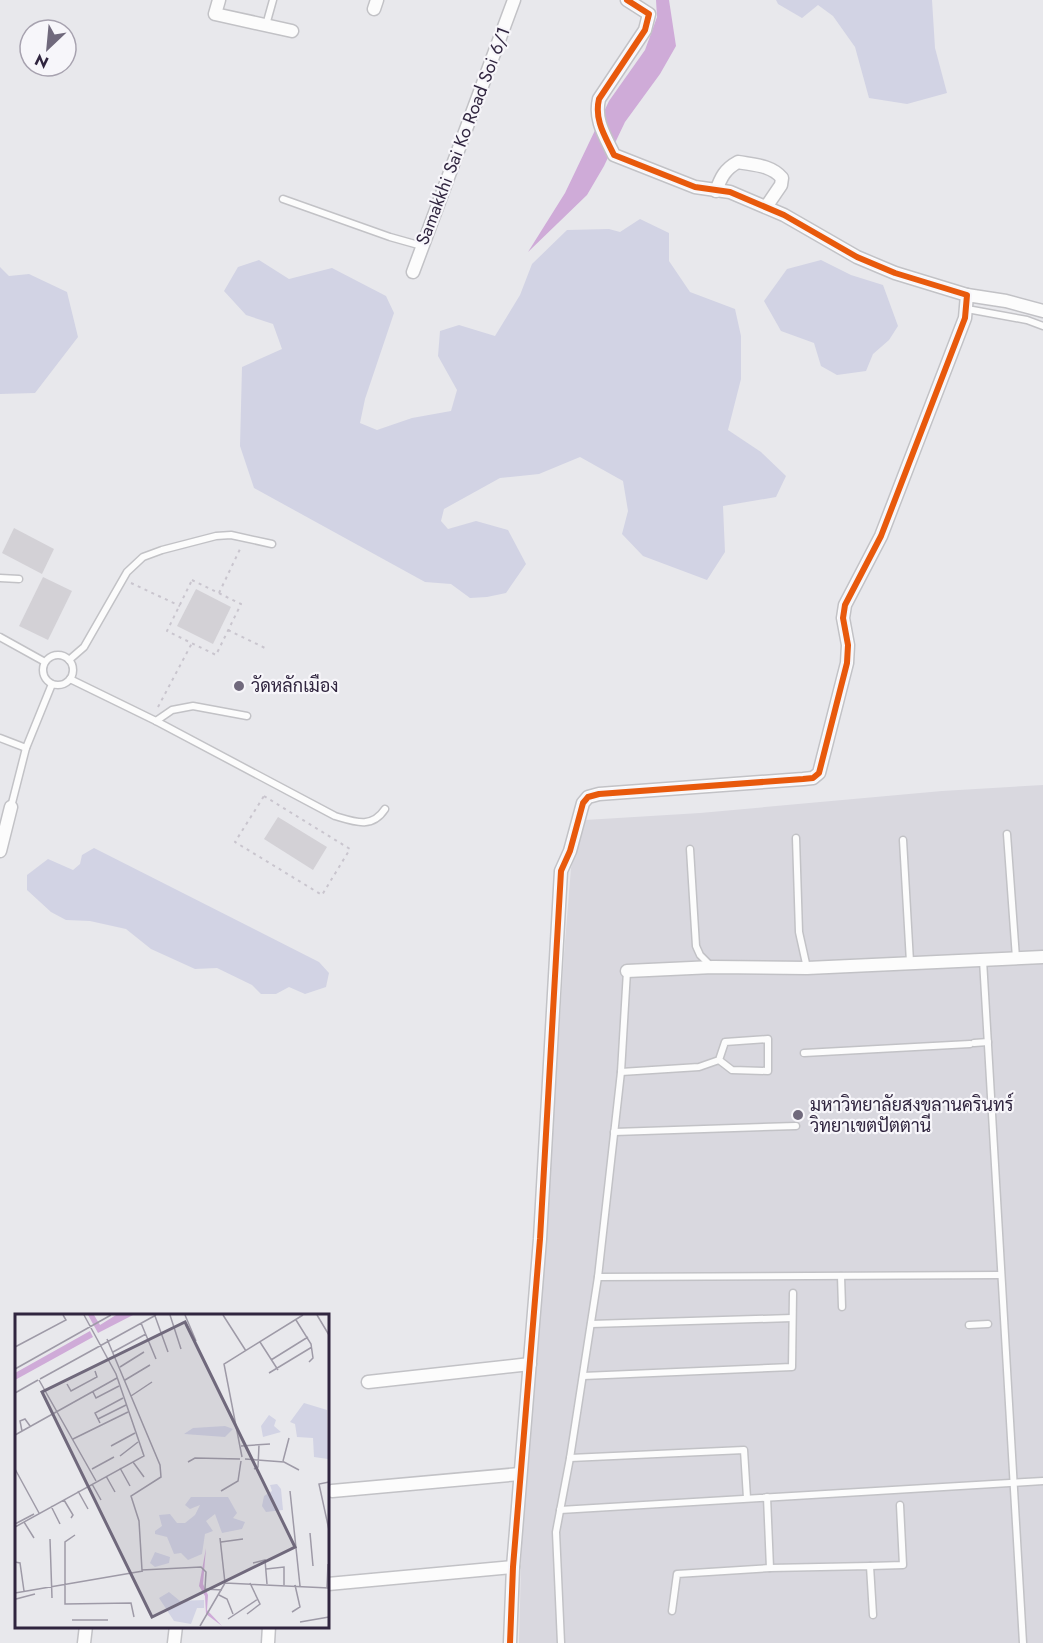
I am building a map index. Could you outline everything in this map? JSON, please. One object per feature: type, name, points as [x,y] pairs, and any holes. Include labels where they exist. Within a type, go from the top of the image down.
[{"type":"street","points":[[219,0],[214,14],[292,31]]},
{"type":"street","name":"Samakkhi Sai Ko Road Soi 6/1","points":[[413,272],[514,0]]},
{"type":"street","points":[[627,0],[650,14],[645,30],[599,99],[597,118],[614,155],[695,187],[730,192],[766,207],[857,257],[895,273],[967,295],[1006,301],[1043,311]]},
{"type":"street","points":[[716,191],[722,176],[729,167],[738,162],[763,166],[776,171],[782,178],[781,185],[766,207]]},
{"type":"street","points":[[510,1643],[513,1568],[540,1239],[561,871],[570,851],[583,803],[588,797],[600,794],[803,779],[813,778],[819,773],[847,663],[848,645],[843,618],[845,605],[881,536],[965,318],[967,295]]},
{"type":"street","points":[[0,852],[11,807]]},
{"type":"street","points":[[627,971],[713,967],[807,968],[1043,957]]},
{"type":"street","points":[[368,1382],[530,1364]]},
{"type":"street","points":[[332,1491],[520,1474]]},
{"type":"street","points":[[328,1584],[513,1568]]},
{"type":"street","points":[[84,1643],[86,1628]]},
{"type":"street","points":[[174,1643],[176,1628]]},
{"type":"street","points":[[268,1643],[269,1628]]},
{"type":"lane","points":[[266,25],[273,0]]},
{"type":"lane","points":[[283,199],[422,246]]},
{"type":"lane","points":[[967,309],[1027,320],[1043,326]]},
{"type":"lane","points":[[69,660],[84,648],[123,579],[144,557],[216,536],[231,535],[272,544]]},
{"type":"lane","points":[[0,578],[19,579]]},
{"type":"lane","points":[[0,637],[45,662]]},
{"type":"lane","points":[[56,655],[69,660],[73,669],[70,679],[62,685],[52,684],[43,673],[45,662],[56,655]]},
{"type":"lane","points":[[70,679],[154,720],[335,816],[356,822],[371,822],[380,818],[385,809]]},
{"type":"lane","points":[[11,807],[26,748],[52,684]]},
{"type":"lane","points":[[154,720],[172,710],[193,706],[247,716]]},
{"type":"lane","points":[[0,738],[26,748]]},
{"type":"lane","points":[[1007,834],[1016,958]]},
{"type":"lane","points":[[796,838],[799,932],[807,968]]},
{"type":"lane","points":[[903,840],[910,962]]},
{"type":"lane","points":[[690,849],[696,946],[700,955],[713,967]]},
{"type":"lane","points":[[983,960],[1000,1275],[1000,1324],[1023,1643]]},
{"type":"lane","points":[[561,1643],[556,1532],[598,1277],[621,1072],[627,971]]},
{"type":"lane","points":[[768,1039],[768,1071],[732,1070],[719,1060],[725,1042],[768,1039]]},
{"type":"lane","points":[[804,1053],[988,1042]]},
{"type":"lane","points":[[621,1072],[699,1067],[719,1060]]},
{"type":"lane","points":[[614,1132],[796,1126]]},
{"type":"lane","points":[[598,1277],[1000,1275]]},
{"type":"lane","points":[[841,1276],[842,1307]]},
{"type":"lane","points":[[583,1376],[792,1367],[793,1293]]},
{"type":"lane","points":[[591,1324],[792,1318]]},
{"type":"lane","points":[[969,1325],[988,1324]]},
{"type":"lane","points":[[570,1458],[744,1450],[747,1498]]},
{"type":"lane","points":[[560,1510],[1043,1481]]},
{"type":"lane","points":[[766,1497],[770,1568]]},
{"type":"lane","points":[[672,1611],[677,1574],[770,1568],[903,1565],[900,1505]]},
{"type":"lane","points":[[870,1566],[873,1616]]},
{"type":"path","points":[[219,593],[245,538]]},
{"type":"path","points":[[123,579],[180,606]]},
{"type":"path","points":[[192,580],[219,593],[241,604],[216,655],[167,631],[192,580]]},
{"type":"path","points":[[228,630],[267,649]]},
{"type":"path","points":[[154,720],[192,644]]},
{"type":"path","points":[[264,796],[350,849],[322,895],[235,842],[264,796]]},
{"type":"shaded area","points":[[656,0],[669,0],[676,46],[660,74],[625,122],[587,195],[528,252],[565,193],[609,101],[645,50],[657,17]]},
{"type":"shaded area","points":[[776,0],[932,0],[935,48],[947,93],[907,104],[869,98],[855,47],[833,16],[818,5],[802,18],[778,4]]},
{"type":"shaded area","points":[[640,219],[669,233],[669,261],[690,292],[735,309],[741,336],[741,379],[728,430],[761,452],[786,476],[776,497],[723,506],[725,552],[707,580],[643,556],[622,534],[628,511],[623,481],[580,457],[539,474],[500,478],[444,509],[441,521],[448,529],[476,521],[508,530],[526,564],[506,593],[487,597],[470,598],[451,584],[425,582],[254,488],[240,446],[242,367],[282,349],[273,324],[246,315],[224,291],[238,267],[259,260],[289,279],[332,268],[386,296],[394,313],[365,399],[360,423],[377,430],[412,418],[451,411],[457,390],[438,356],[440,331],[459,325],[495,336],[520,295],[532,264],[567,230],[609,229],[620,232]]},
{"type":"shaded area","points":[[821,260],[851,275],[883,285],[898,326],[889,340],[873,354],[866,371],[837,375],[821,366],[814,343],[781,331],[764,301],[787,269]]},
{"type":"shaded area","points":[[0,267],[9,276],[29,274],[67,292],[78,337],[35,393],[0,394]]},
{"type":"shaded area","name":"มหาวิทยาลัยสงขลานครินทร์ วิทยาเขตปัตตานี","points":[[1043,785],[1043,1643],[519,1643],[523,1487],[544,1276],[564,954],[571,868],[585,820]]},
{"type":"shaded area","points":[[94,848],[319,962],[329,973],[326,987],[305,994],[289,987],[276,994],[261,994],[252,985],[217,968],[195,969],[151,949],[126,929],[90,921],[66,920],[51,912],[27,890],[27,875],[48,859],[73,870],[80,864],[82,855]]},
{"type":"building","points":[[14,528],[54,549],[42,574],[2,553]]},
{"type":"building","points":[[43,577],[72,591],[48,640],[19,626]]},
{"type":"building","points":[[196,589],[231,607],[213,644],[177,626]]},
{"type":"building","points":[[278,817],[327,847],[313,870],[264,839]]},
{"type":"cycle path","points":[[510,1643],[513,1567],[540,1239],[561,871],[570,851],[583,803],[588,797],[599,794],[803,779],[813,778],[819,773],[847,663],[848,645],[843,618],[845,605],[881,536],[965,318],[967,295],[895,273],[857,257],[784,215],[730,192],[695,187],[614,155],[599,121],[599,99],[645,30],[649,14],[627,0]]},
{"type":"place","name":"วัดหลักเมือง","points":[[239,686]]},
{"type":"place","name":"มหาวิทยาลัยสงขลานครินทร์ วิทยาเขตปัตตานี","points":[[798,1115]]}]
